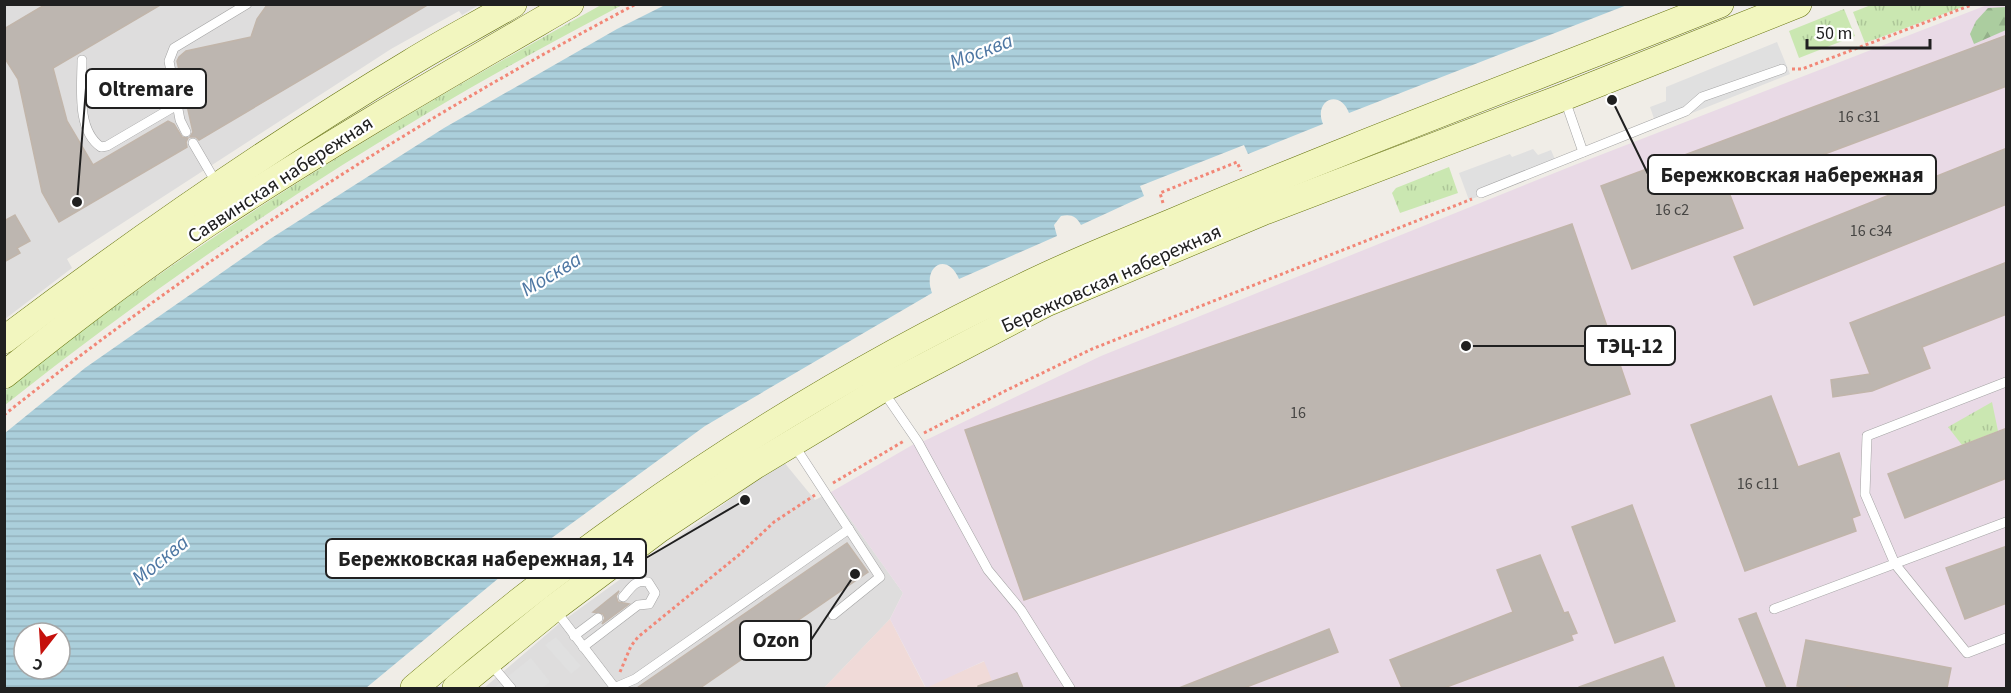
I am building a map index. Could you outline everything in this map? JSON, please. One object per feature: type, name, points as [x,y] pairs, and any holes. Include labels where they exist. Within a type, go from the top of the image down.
[{"type":"main road","name":"Саввинская набережная","points":[[4,340],[99,268],[218,186],[411,62],[513,4]]},
{"type":"main road","name":"Саввинская набережная","points":[[4,375],[117,288],[207,224],[426,87],[570,4]]},
{"type":"main road","name":"Бережковская набережная","points":[[456,688],[488,661],[545,599],[642,510],[742,444],[913,343],[1030,283],[1254,187],[1720,4]]},
{"type":"main road","name":"Бережковская набережная","points":[[414,688],[545,599],[792,443],[882,389],[1057,298],[1262,212],[1564,98],[1798,4]]},
{"type":"lane","points":[[186,132],[180,120],[169,61],[174,48],[247,4]]},
{"type":"lane","points":[[82,60],[82,117],[101,147],[107,146],[177,105]]},
{"type":"lane","points":[[1481,193],[1686,111],[1702,97],[1782,69]]},
{"type":"lane","points":[[1564,98],[1583,152]]},
{"type":"lane","points":[[193,143],[218,186]]},
{"type":"lane","points":[[2007,382],[1867,436],[1865,494],[1895,564],[1966,653],[2007,638]]},
{"type":"lane","points":[[882,389],[914,437],[988,570],[1022,610],[1070,688]]},
{"type":"lane","points":[[792,443],[880,577],[833,615]]},
{"type":"lane","points":[[1774,609],[2007,522]]},
{"type":"lane","points":[[545,599],[615,688],[635,679],[849,529]]},
{"type":"lane","points":[[583,647],[638,605],[649,604],[655,593],[648,582],[640,581],[633,585],[623,597]]},
{"type":"lane","points":[[574,636],[598,618]]},
{"type":"lane","points":[[488,661],[511,688]]},
{"type":"path","points":[[4,415],[76,358],[178,283],[313,192],[465,98],[636,4]]},
{"type":"path","points":[[1782,69],[1802,69],[1974,4]]},
{"type":"path","points":[[1163,203],[1160,193],[1237,162],[1241,171]]},
{"type":"path","points":[[615,688],[627,655],[638,638],[740,554],[774,522],[854,469],[904,441],[1092,349],[1472,199],[1481,193]]},
{"type":"shaded area","points":[[5,5],[479,5],[462,15],[459,11],[391,49],[67,259],[72,268],[5,319]]},
{"type":"shaded area","points":[[1987,5],[2006,5],[2006,688],[995,688],[984,661],[926,688],[890,619],[903,593],[831,492],[921,440],[924,441],[1101,356],[1572,166]]},
{"type":"shaded area","points":[[1777,42],[1790,74],[1657,127],[1650,107],[1666,101],[1666,87]]},
{"type":"shaded area","points":[[1533,149],[1538,155],[1551,150],[1558,167],[1469,200],[1459,173],[1510,154],[1512,157]]},
{"type":"shaded area","points":[[783,461],[815,500],[831,492],[903,593],[890,619],[824,688],[484,688],[560,623]]},
{"type":"shaded area","points":[[890,619],[925,687],[985,661],[995,688],[824,688]]},
{"type":"shaded area","points":[[556,637],[581,666],[571,674],[545,645]]},
{"type":"shaded area","points":[[531,658],[550,682],[542,688],[495,687]]},
{"type":"green space","points":[[601,5],[622,5],[454,97],[266,214],[108,326],[5,405],[5,391],[75,336],[220,233],[370,138]]},
{"type":"green space","points":[[1871,5],[1968,5],[1865,43],[1853,12]]},
{"type":"green space","points":[[2006,7],[2006,30],[1974,44],[1970,34],[1976,21],[1988,8]]},
{"type":"green space","points":[[1844,9],[1855,36],[1799,58],[1789,31]]},
{"type":"green space","points":[[1449,167],[1458,193],[1400,213],[1392,193],[1396,188]]},
{"type":"green space","points":[[1992,402],[1998,431],[1962,445],[1948,427]]},
{"type":"water","name":"Москва","points":[[665,4],[1627,5],[1349,113],[1340,101],[1329,100],[1324,103],[1322,109],[1323,124],[1248,154],[1244,145],[1140,186],[1144,196],[1081,225],[1073,216],[1061,216],[1054,225],[1057,236],[959,279],[954,270],[948,266],[937,265],[930,275],[932,293],[705,426],[512,567],[366,688],[5,688],[5,433],[85,368],[270,239],[444,128]]},
{"type":"building","points":[[46,4],[162,4],[53,68],[67,121],[93,165],[168,121],[174,124],[182,137],[188,138],[187,147],[59,222],[42,192],[18,79],[4,57],[4,29]]},
{"type":"building","points":[[429,4],[199,140],[196,137],[190,137],[193,132],[177,61],[179,57],[186,51],[251,37],[257,19],[267,5]]},
{"type":"building","points":[[2007,35],[2007,86],[1728,190],[1743,228],[1632,269],[1601,186]]},
{"type":"building","points":[[2007,148],[2007,204],[1754,305],[1734,257]]},
{"type":"building","points":[[15,215],[30,241],[17,248],[20,253],[4,262],[4,221]]},
{"type":"building","points":[[1572,224],[1630,394],[1024,600],[965,430]]},
{"type":"building","points":[[2007,262],[2007,314],[1922,347],[1930,368],[1872,391],[1833,397],[1831,380],[1870,374],[1850,323]]},
{"type":"building","points":[[1771,396],[1798,467],[1839,453],[1860,515],[1852,518],[1856,531],[1745,571],[1691,425]]},
{"type":"building","points":[[2007,428],[2007,478],[1905,518],[1888,474]]},
{"type":"building","points":[[1632,505],[1675,621],[1615,643],[1572,527]]},
{"type":"building","points":[[847,543],[868,572],[700,688],[637,688]]},
{"type":"building","points":[[2007,546],[2007,603],[1965,619],[1946,568]]},
{"type":"building","points":[[1540,555],[1564,613],[1568,612],[1577,633],[1571,635],[1573,640],[1444,688],[1402,688],[1390,660],[1513,612],[1497,570]]},
{"type":"building","points":[[619,591],[616,596],[618,602],[629,604],[602,624],[605,618],[603,614],[593,612]]},
{"type":"building","points":[[1756,613],[1786,688],[1767,688],[1739,619]]},
{"type":"building","points":[[1329,629],[1338,652],[1244,688],[1179,688]]},
{"type":"building","points":[[1806,640],[1951,668],[1947,688],[1847,686],[1847,688],[1810,688],[1797,686]]},
{"type":"building","points":[[1663,657],[1675,688],[1579,688],[1579,687]]},
{"type":"building","points":[[1017,673],[1023,688],[978,688],[978,686]]},
{"type":"place","name":"Бережковская набережная","points":[[1612,100]]},
{"type":"place","name":"Oltremare","points":[[77,202]]},
{"type":"place","name":"ТЭЦ-12","points":[[1466,346]]},
{"type":"place","name":"Бережковская набережная, 14","points":[[745,500]]},
{"type":"place","name":"Ozon","points":[[855,574]]}]
